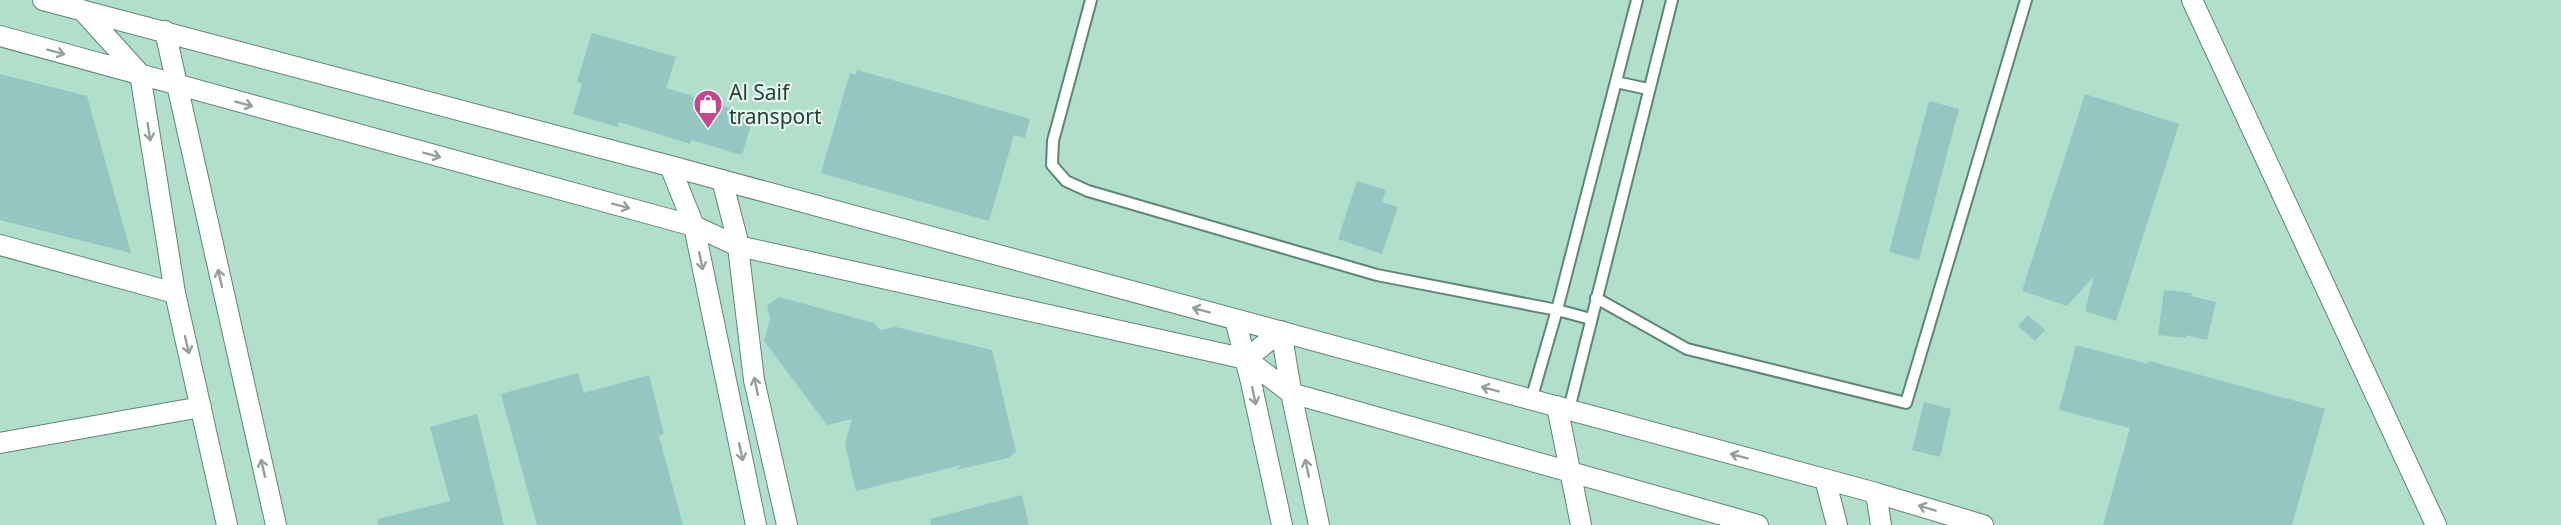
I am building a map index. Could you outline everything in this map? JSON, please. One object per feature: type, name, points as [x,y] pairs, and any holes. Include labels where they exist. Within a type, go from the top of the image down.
[{"type":"street","points":[[43,0],[83,5],[165,31],[1281,331],[1876,493],[1983,525]]},
{"type":"street","points":[[2192,0],[2436,525]]},
{"type":"street","points":[[83,5],[140,74],[175,293],[227,525]]},
{"type":"street","points":[[165,31],[276,525]]},
{"type":"street","points":[[0,36],[694,226],[738,246],[1246,359],[1291,393],[1758,525]]},
{"type":"street","points":[[670,166],[694,226],[756,525]]},
{"type":"street","points":[[722,180],[738,246],[754,380],[787,525]]},
{"type":"street","points":[[0,245],[175,293]]},
{"type":"street","points":[[1235,319],[1246,359],[1282,525]]},
{"type":"street","points":[[1246,359],[1281,331]]},
{"type":"street","points":[[1281,331],[1291,393],[1319,525]]},
{"type":"street","points":[[0,442],[201,407]]},
{"type":"street","points":[[1563,408],[1570,472],[1581,525]]},
{"type":"street","points":[[1825,479],[1837,525]]},
{"type":"street","points":[[1876,493],[1881,525]]},
{"type":"lane","points":[[1091,0],[1053,141],[1052,165],[1066,180],[1088,191],[1377,275],[1557,310],[1591,319]]},
{"type":"lane","points":[[1531,400],[1557,310],[1637,0]]},
{"type":"lane","points":[[1563,408],[1591,319],[1672,0]]},
{"type":"lane","points":[[1596,298],[1687,349],[1906,403],[2026,0]]},
{"type":"lane","points":[[1616,82],[1648,89]]},
{"type":"building","points":[[592,33],[676,57],[666,88],[754,115],[742,155],[691,140],[690,144],[619,122],[618,127],[573,114],[582,84],[577,82]]},
{"type":"building","points":[[857,70],[1030,119],[1025,138],[1014,135],[989,221],[821,173],[850,73],[856,75]]},
{"type":"building","points":[[0,74],[87,96],[131,253],[0,220]]},
{"type":"building","points":[[2085,94],[2179,124],[2116,321],[2085,311],[2094,276],[2067,306],[2022,291]]},
{"type":"building","points":[[1929,101],[1959,109],[1919,260],[1889,252]]},
{"type":"building","points":[[1357,181],[1386,190],[1382,202],[1398,207],[1382,254],[1338,239]]},
{"type":"building","points":[[2164,290],[2192,293],[2191,296],[2216,302],[2207,340],[2186,335],[2186,338],[2158,335]]},
{"type":"building","points":[[779,297],[874,323],[880,330],[896,327],[992,350],[1016,452],[1008,458],[956,470],[962,465],[856,491],[845,444],[852,419],[827,425],[764,341],[770,319],[767,306]]},
{"type":"building","points":[[2028,315],[2045,330],[2035,341],[2018,326]]},
{"type":"building","points":[[2076,345],[2148,364],[2149,361],[2325,409],[2292,525],[2103,525],[2130,428],[2059,410]]},
{"type":"building","points":[[578,373],[584,393],[649,375],[664,434],[659,436],[683,525],[537,525],[501,394]]},
{"type":"building","points":[[1924,402],[1951,409],[1940,457],[1912,450]]},
{"type":"building","points":[[477,414],[504,525],[378,525],[378,519],[450,501],[430,427]]},
{"type":"building","points":[[1022,495],[1029,525],[931,525],[930,519]]},
{"type":"place","name":"Al Saif transport","points":[[708,130]]}]
